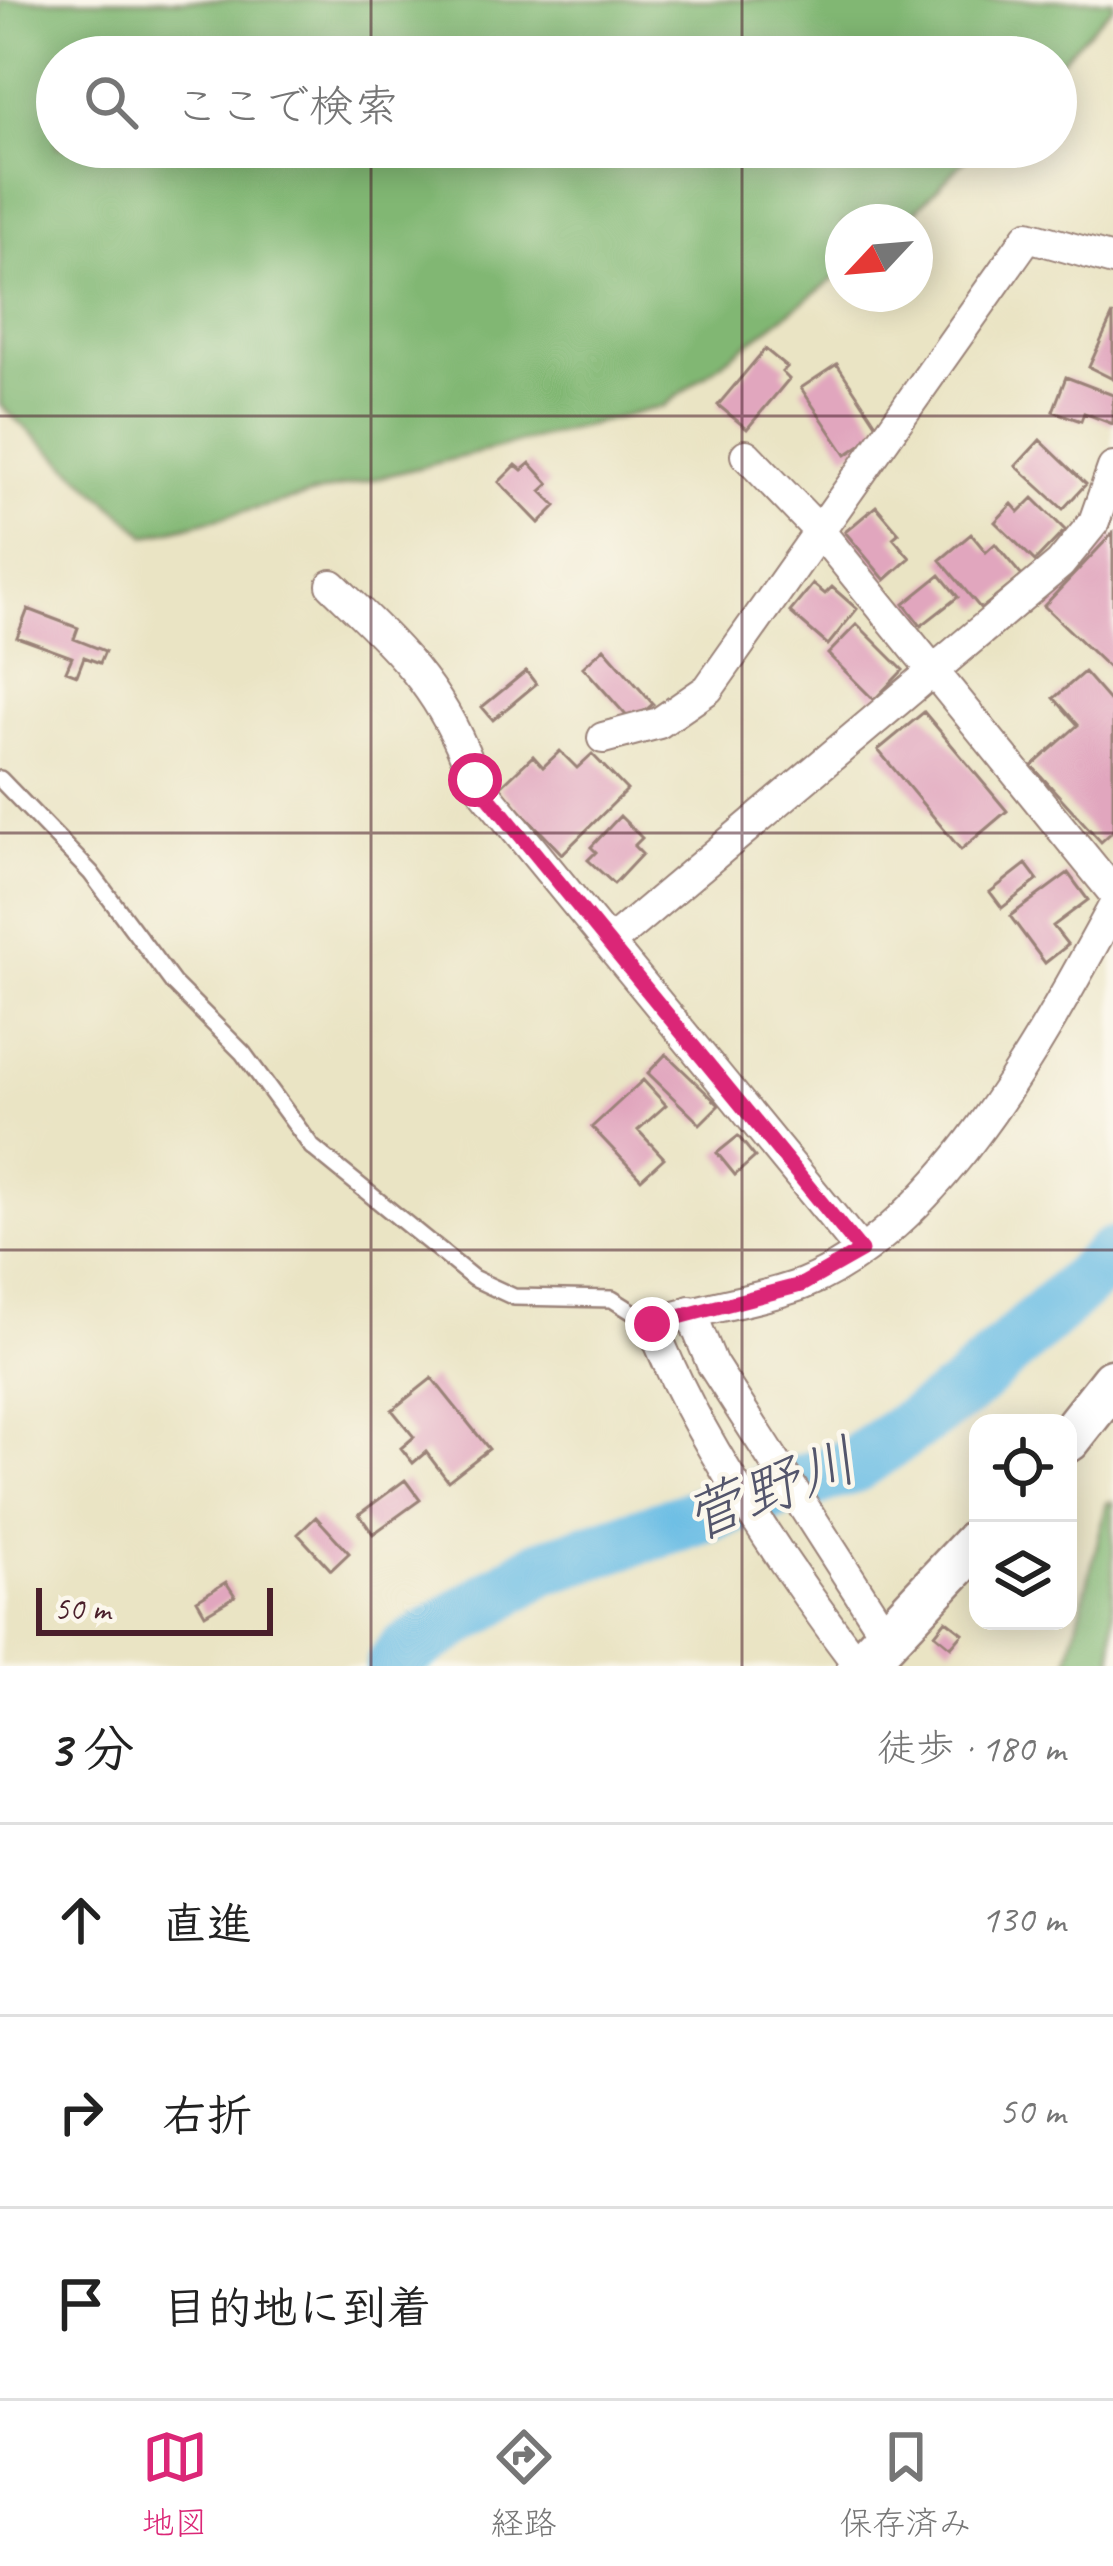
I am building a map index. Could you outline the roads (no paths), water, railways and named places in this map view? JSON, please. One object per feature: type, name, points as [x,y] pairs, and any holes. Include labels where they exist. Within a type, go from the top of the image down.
[{"type":"main road","points":[[1077,1428],[1113,1382]]},
{"type":"main road","points":[[869,1656],[969,1550]]},
{"type":"street","points":[[603,738],[659,723],[708,689],[1028,236],[1113,260]]},
{"type":"street","points":[[746,455],[821,533],[1113,892]]},
{"type":"street","points":[[611,942],[1060,564],[1094,522],[1113,468]]},
{"type":"street","points":[[332,585],[422,673],[457,728],[475,780],[861,1251]]},
{"type":"street","points":[[869,1656],[824,1618],[673,1379],[652,1324],[801,1285],[861,1251],[922,1195],[1014,1081],[1113,908]]},
{"type":"street","points":[[690,1311],[712,1364],[859,1598],[869,1656]]},
{"type":"lane","points":[[0,779],[91,873],[173,982],[243,1053],[312,1147],[473,1278],[514,1297],[612,1299],[652,1324]]},
{"type":"waterway","name":"菅野川","points":[[394,1666],[403,1653],[540,1568],[852,1466],[963,1391],[1113,1255]]}]
